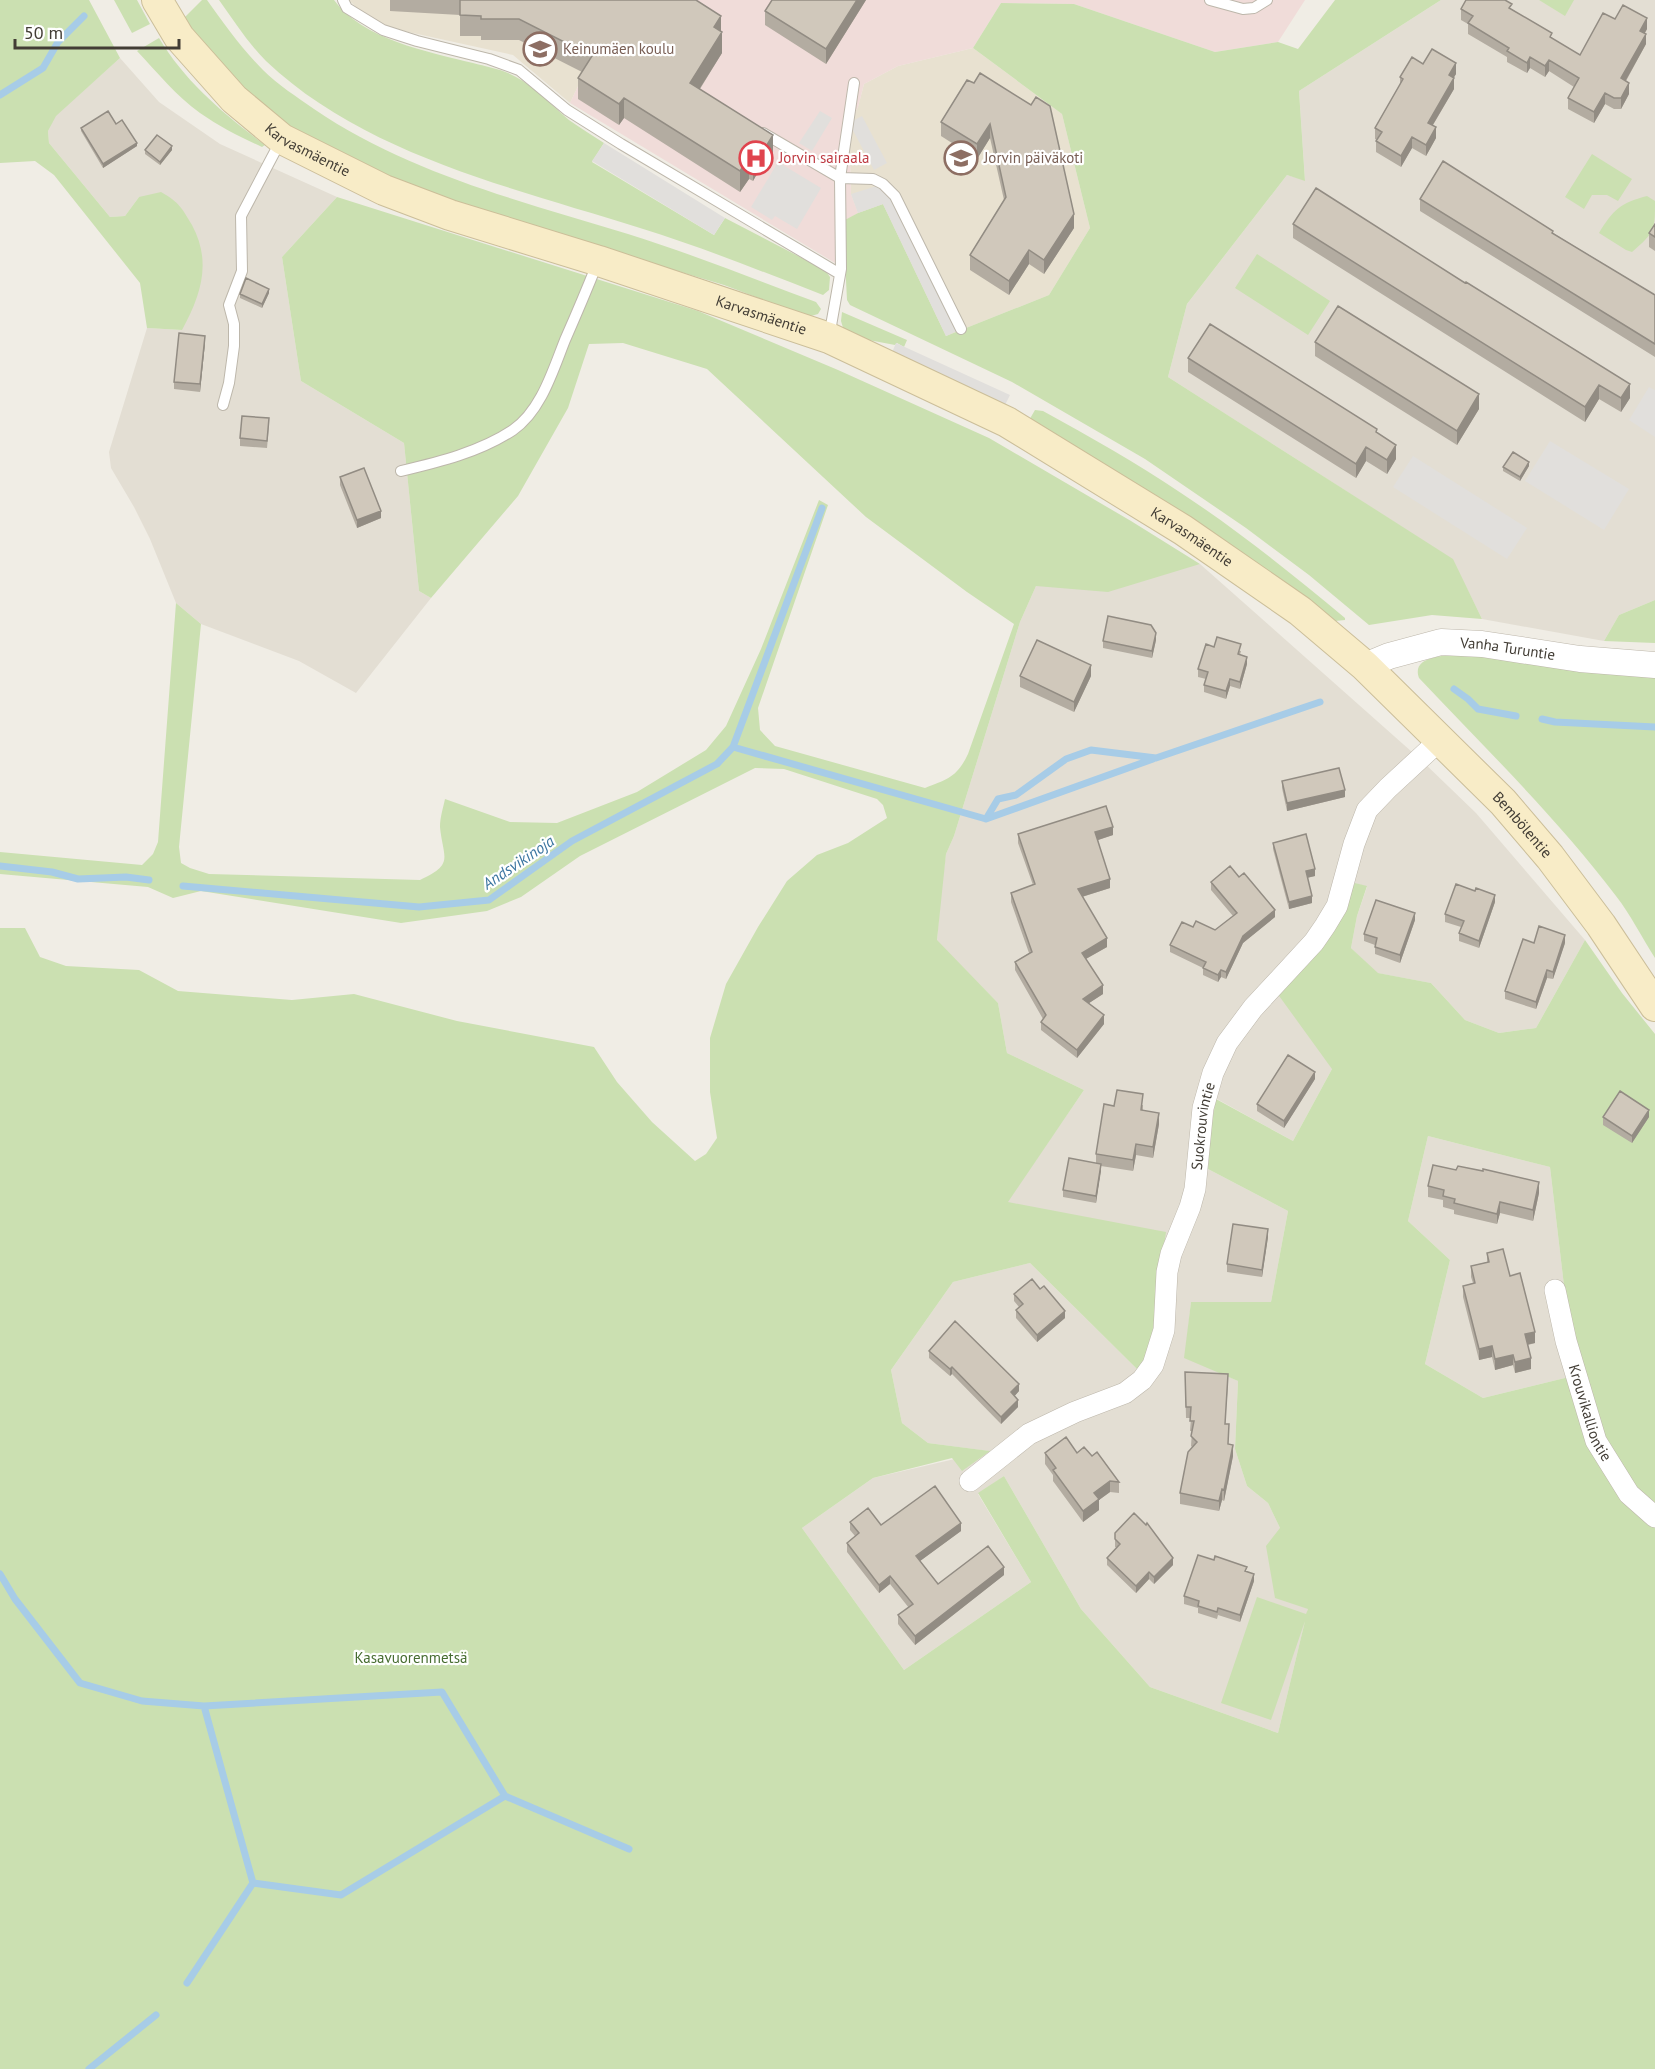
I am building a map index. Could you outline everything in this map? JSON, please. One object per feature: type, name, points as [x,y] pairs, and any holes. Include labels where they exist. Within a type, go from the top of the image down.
[{"type":"main road","name":"Karvasmäentie","points":[[157,1],[179,37],[234,99],[282,139],[384,190],[450,215],[599,261],[829,338],[1007,423],[1183,531],[1300,611],[1365,666]]},
{"type":"main road","name":"Bembölentie","points":[[1365,666],[1503,802],[1550,857],[1601,925],[1655,1006]]},
{"type":"street","name":"Vanha Turuntie","points":[[1365,666],[1389,656],[1442,642],[1482,644],[1580,659],[1655,665]]},
{"type":"street","name":"Suokrouvintie","points":[[970,1481],[1029,1434],[1075,1412],[1125,1393],[1142,1380],[1153,1365],[1164,1330],[1167,1272],[1171,1254],[1195,1189],[1203,1108],[1213,1073],[1227,1043],[1253,1008],[1314,942],[1325,926],[1336,906],[1354,844],[1367,810],[1440,740]]},
{"type":"street","name":"Krouvikalliontie","points":[[1555,1290],[1566,1341],[1596,1441],[1629,1494],[1655,1517]]},
{"type":"lane","points":[[343,0],[347,8],[383,30],[519,69],[567,110],[840,274]]},
{"type":"lane","points":[[1209,0],[1243,9],[1254,8],[1267,0]]},
{"type":"lane","points":[[829,338],[840,274],[840,178],[854,83]]},
{"type":"lane","points":[[752,127],[840,178],[873,179],[883,184],[895,196],[961,329]]},
{"type":"lane","points":[[223,405],[230,383],[234,346],[234,324],[229,304],[242,271],[241,216],[282,139]]},
{"type":"lane","points":[[401,471],[440,461],[483,446],[514,430],[532,412],[548,383],[599,261]]},
{"type":"shaded area","name":"Keinumäen koulu","points":[[349,0],[619,0],[570,103],[513,55],[390,28],[359,10]]},
{"type":"shaded area","name":"Jorvin sairaala","points":[[619,0],[1305,0],[1278,42],[1215,52],[1074,4],[1001,3],[973,48],[898,66],[864,84],[858,107],[849,123],[851,194],[858,213],[843,222],[845,269],[570,103]]},
{"type":"shaded area","points":[[1441,0],[1655,0],[1655,600],[1619,615],[1604,641],[1482,619],[1452,559],[1168,377],[1187,304],[1287,175],[1305,180],[1299,91]]},
{"type":"shaded area","name":"Jorvin päiväkoti","points":[[973,48],[1062,114],[1090,228],[1049,295],[946,336],[883,204],[858,213],[851,194],[849,123],[858,107],[864,84],[898,66]]},
{"type":"shaded area","points":[[120,58],[159,102],[220,144],[337,197],[282,257],[301,381],[404,443],[419,591],[431,598],[356,693],[299,661],[201,624],[176,603],[150,539],[111,468],[109,452],[147,328],[182,330],[139,197],[125,216],[110,217],[49,143],[48,131],[55,116]]},
{"type":"shaded area","points":[[820,111],[832,118],[812,151],[799,143]]},
{"type":"shaded area","points":[[862,116],[887,163],[874,170],[849,123]]},
{"type":"shaded area","points":[[604,143],[725,218],[714,235],[592,161]]},
{"type":"shaded area","points":[[778,162],[821,188],[797,229],[775,216],[772,220],[751,207]]},
{"type":"shaded area","points":[[883,184],[961,329],[946,336],[883,204],[858,213],[851,194]]},
{"type":"shaded area","points":[[896,343],[1010,395],[1004,407],[891,355]]},
{"type":"shaded area","points":[[1649,387],[1655,390],[1655,437],[1629,420]]},
{"type":"shaded area","points":[[1550,441],[1629,489],[1604,530],[1525,481]]},
{"type":"shaded area","points":[[1413,456],[1527,528],[1507,559],[1393,487]]},
{"type":"shaded area","points":[[1200,564],[1421,760],[1476,813],[1585,940],[1536,1028],[1499,1033],[1465,1020],[1431,983],[1377,973],[1351,948],[1357,916],[1367,887],[1355,883],[1332,1069],[1293,1141],[1217,1099],[1208,1169],[1288,1211],[1271,1302],[1191,1302],[1185,1357],[1238,1381],[1235,1449],[1247,1486],[1268,1503],[1280,1528],[1308,1609],[1278,1733],[1150,1687],[1081,1609],[1004,1476],[978,1494],[1031,1582],[904,1670],[802,1528],[873,1478],[989,1451],[928,1443],[902,1423],[891,1370],[953,1282],[1030,1263],[1140,1372],[1007,1202],[1084,1090],[1007,1053],[998,1003],[937,941],[946,854],[954,836],[1020,622],[1036,586]]},
{"type":"shaded area","points":[[1428,1136],[1550,1167],[1565,1294],[1569,1377],[1483,1398],[1425,1364],[1450,1260],[1408,1221]]},
{"type":"green space","points":[[0,0],[89,0],[120,58],[56,116],[48,131],[49,143],[110,217],[125,216],[139,197],[161,192],[172,199],[182,210],[198,239],[203,265],[199,291],[182,330],[147,328],[140,283],[54,175],[35,161],[0,163]]},
{"type":"green space","points":[[114,0],[137,0],[150,24],[132,33]]},
{"type":"green space","points":[[202,0],[207,0],[248,54],[275,81],[314,109],[388,151],[426,168],[506,197],[699,258],[816,302],[821,309],[818,314],[811,316],[799,313],[724,285],[462,206],[382,176],[310,140],[251,99],[202,46],[185,17]]},
{"type":"green space","points":[[219,0],[334,0],[361,25],[397,42],[511,74],[544,97],[569,120],[604,143],[592,162],[714,235],[725,218],[825,270],[830,277],[829,290],[823,295],[686,243],[492,182],[395,145],[348,121],[305,94],[259,54]]},
{"type":"green space","points":[[1335,0],[1441,0],[1299,91],[1305,181],[1287,175],[1187,304],[1168,377],[1453,559],[1482,619],[1432,615],[1369,625],[1309,575],[1246,528],[1145,459],[1012,382],[850,305],[847,300],[843,221],[883,204],[946,336],[1049,295],[1090,228],[1062,114],[973,48],[1001,3],[1074,4],[1215,52],[1278,42],[1298,49]]},
{"type":"green space","points":[[1539,0],[1574,0],[1565,16]]},
{"type":"green space","points":[[159,38],[193,83],[235,122],[265,145],[262,147],[215,123],[175,91],[137,51]]},
{"type":"green space","points":[[1592,154],[1632,179],[1618,201],[1607,195],[1592,195],[1584,209],[1565,197]]},
{"type":"green space","points":[[1647,196],[1655,201],[1654,225],[1645,240],[1632,252],[1599,233],[1618,208]]},
{"type":"green space","name":"Kasavuorenmetsä","points":[[337,197],[698,311],[838,370],[989,438],[1200,564],[1108,592],[1036,586],[1020,622],[954,836],[946,854],[937,940],[998,1003],[1007,1053],[1084,1090],[1008,1202],[1166,1232],[1160,1274],[1159,1315],[1153,1345],[1140,1372],[1030,1263],[953,1282],[891,1370],[902,1423],[928,1443],[990,1451],[962,1471],[952,1458],[873,1478],[802,1528],[904,1670],[1031,1582],[978,1493],[1004,1476],[1081,1609],[1150,1687],[1278,1733],[1305,1621],[1271,1720],[1221,1703],[1257,1597],[1306,1614],[1308,1609],[1275,1598],[1266,1546],[1280,1528],[1268,1503],[1247,1486],[1235,1449],[1238,1381],[1184,1358],[1191,1302],[1271,1302],[1288,1211],[1208,1169],[1216,1099],[1293,1141],[1332,1069],[1277,993],[1323,947],[1355,883],[1367,886],[1357,916],[1351,948],[1378,973],[1431,983],[1465,1020],[1499,1033],[1536,1028],[1585,940],[1622,993],[1655,1034],[1655,1511],[1632,1489],[1600,1432],[1565,1294],[1550,1167],[1428,1136],[1408,1221],[1450,1260],[1425,1364],[1483,1398],[1569,1377],[1585,1434],[1614,1485],[1640,1515],[1655,1524],[1655,2069],[0,2069],[0,928],[25,928],[40,957],[66,966],[139,970],[178,991],[292,1000],[354,994],[457,1021],[594,1047],[617,1082],[652,1122],[695,1161],[706,1154],[717,1138],[710,1092],[710,1038],[726,984],[787,881],[817,855],[848,843],[887,818],[883,805],[877,799],[784,769],[755,768],[580,856],[521,897],[487,911],[401,923],[201,891],[173,898],[148,887],[0,874],[0,852],[142,865],[153,854],[158,842],[176,603],[201,624],[179,847],[181,863],[209,874],[420,880],[438,869],[444,859],[440,827],[445,799],[510,822],[557,823],[637,792],[706,750],[726,726],[761,649],[819,500],[828,505],[758,708],[760,730],[775,746],[925,788],[946,779],[960,768],[968,754],[1014,624],[866,517],[707,369],[623,343],[589,344],[568,408],[518,496],[431,598],[419,591],[404,443],[301,381],[282,257]]},
{"type":"green space","points":[[1257,254],[1330,301],[1308,335],[1235,288]]},
{"type":"green space","points":[[842,312],[907,340],[904,347],[897,343],[895,345],[858,338],[844,331],[841,321]]},
{"type":"green space","points":[[1035,410],[1043,411],[1113,450],[1203,507],[1285,569],[1345,620],[1335,621],[1028,422]]},
{"type":"green space","points":[[1655,600],[1655,643],[1604,641],[1619,615]]},
{"type":"green space","points":[[1459,654],[1655,674],[1655,958],[1621,903],[1570,839],[1419,678],[1418,671],[1424,661]]},
{"type":"building","points":[[460,0],[696,0],[721,16],[714,27],[722,32],[690,83],[773,135],[762,153],[758,151],[753,160],[749,158],[740,171],[624,98],[619,104],[578,78],[592,56],[519,19],[481,19],[481,16],[460,15]]},
{"type":"building","points":[[772,0],[857,0],[826,49],[765,11]]},
{"type":"building","points":[[1466,0],[1505,0],[1512,4],[1509,8],[1552,33],[1550,37],[1580,55],[1603,13],[1615,19],[1623,5],[1647,18],[1640,31],[1646,34],[1621,78],[1629,83],[1621,98],[1614,98],[1605,93],[1594,112],[1568,98],[1579,78],[1549,60],[1545,66],[1530,57],[1527,63],[1507,51],[1509,48],[1468,23],[1473,16],[1461,9]]},
{"type":"building","points":[[1432,49],[1456,63],[1449,75],[1454,78],[1428,123],[1436,127],[1426,145],[1412,137],[1401,156],[1376,141],[1382,132],[1375,128],[1403,79],[1400,77],[1412,57],[1423,64]]},
{"type":"building","points":[[980,73],[1031,105],[1036,97],[1050,106],[1074,214],[1044,260],[1029,250],[1009,281],[970,255],[1006,197],[990,124],[977,144],[941,122],[967,80],[974,83]]},
{"type":"building","points":[[108,111],[116,124],[122,120],[137,143],[103,164],[81,128]]},
{"type":"building","points":[[157,135],[172,146],[160,162],[145,150]]},
{"type":"building","points":[[1443,161],[1553,231],[1552,233],[1655,295],[1655,344],[1420,199]]},
{"type":"building","points":[[1316,188],[1630,384],[1621,398],[1599,385],[1585,407],[1293,224]]},
{"type":"building","points":[[1655,224],[1655,237],[1649,233]]},
{"type":"building","points":[[246,278],[269,289],[262,304],[240,294]]},
{"type":"building","points":[[1338,306],[1479,394],[1457,431],[1315,342]]},
{"type":"building","points":[[1210,324],[1377,429],[1376,432],[1396,445],[1387,460],[1366,447],[1356,464],[1188,358]]},
{"type":"building","points":[[179,333],[205,336],[200,384],[174,382]]},
{"type":"building","points":[[242,416],[269,418],[267,441],[240,438]]},
{"type":"building","points":[[1513,452],[1529,462],[1520,477],[1503,467]]},
{"type":"building","points":[[364,468],[381,511],[357,520],[340,477]]},
{"type":"building","points":[[1108,616],[1151,625],[1156,633],[1152,651],[1103,641]]},
{"type":"building","points":[[1217,637],[1241,644],[1238,654],[1247,657],[1240,682],[1230,679],[1226,691],[1204,685],[1208,672],[1198,669],[1206,644],[1214,647]]},
{"type":"building","points":[[1037,640],[1091,665],[1074,702],[1020,676]]},
{"type":"building","points":[[1339,768],[1345,790],[1287,803],[1282,781]]},
{"type":"building","points":[[1106,806],[1113,827],[1095,832],[1110,879],[1078,889],[1107,938],[1082,953],[1103,985],[1083,999],[1104,1015],[1077,1050],[1041,1022],[1046,1015],[1015,962],[1032,952],[1011,893],[1035,884],[1018,834]]},
{"type":"building","points":[[1306,834],[1315,869],[1306,871],[1312,896],[1289,902],[1273,843]]},
{"type":"building","points":[[1230,866],[1239,877],[1244,873],[1275,910],[1243,936],[1226,972],[1221,970],[1218,975],[1203,968],[1206,962],[1170,945],[1182,922],[1193,927],[1196,921],[1215,930],[1237,913],[1211,882]]},
{"type":"building","points":[[1456,884],[1495,895],[1479,941],[1459,933],[1464,921],[1445,914]]},
{"type":"building","points":[[1376,900],[1415,913],[1400,955],[1375,947],[1377,938],[1364,934]]},
{"type":"building","points":[[1539,926],[1565,935],[1553,972],[1547,970],[1536,1002],[1505,991],[1523,939],[1534,943]]},
{"type":"building","points":[[1288,1055],[1315,1072],[1284,1121],[1257,1104]]},
{"type":"building","points":[[1117,1090],[1143,1094],[1141,1110],[1159,1113],[1153,1147],[1136,1144],[1133,1160],[1096,1154],[1104,1104],[1114,1106]]},
{"type":"building","points":[[1620,1091],[1649,1110],[1632,1136],[1603,1117]]},
{"type":"building","points":[[1069,1158],[1101,1164],[1096,1196],[1063,1190]]},
{"type":"building","points":[[1433,1165],[1456,1170],[1458,1166],[1483,1171],[1483,1169],[1539,1182],[1533,1210],[1500,1202],[1497,1214],[1454,1203],[1455,1199],[1443,1196],[1444,1190],[1428,1186]]},
{"type":"building","points":[[1233,1224],[1268,1229],[1262,1270],[1227,1264]]},
{"type":"building","points":[[1503,1249],[1510,1276],[1520,1273],[1535,1332],[1525,1334],[1531,1358],[1515,1362],[1513,1355],[1495,1359],[1492,1346],[1479,1349],[1463,1286],[1475,1283],[1471,1266],[1489,1262],[1487,1253]]},
{"type":"building","points":[[1032,1279],[1040,1289],[1044,1286],[1065,1311],[1037,1335],[1016,1310],[1023,1304],[1014,1294]]},
{"type":"building","points":[[955,1321],[1019,1384],[1011,1392],[1018,1400],[1001,1417],[952,1367],[950,1369],[929,1351]]},
{"type":"building","points":[[1185,1372],[1228,1374],[1225,1424],[1229,1424],[1228,1444],[1233,1445],[1224,1490],[1222,1489],[1219,1501],[1180,1493],[1188,1452],[1197,1442],[1191,1436],[1194,1421],[1190,1421],[1191,1407],[1186,1407]]},
{"type":"building","points":[[1066,1437],[1077,1453],[1084,1447],[1092,1456],[1097,1452],[1119,1482],[1110,1481],[1094,1493],[1099,1499],[1083,1511],[1053,1470],[1056,1468],[1045,1453]]},
{"type":"building","points":[[935,1486],[961,1523],[916,1556],[938,1584],[988,1546],[1004,1567],[915,1636],[898,1615],[913,1604],[890,1576],[879,1585],[847,1543],[859,1533],[850,1522],[868,1508],[881,1525]]},
{"type":"building","points":[[1134,1513],[1146,1525],[1147,1523],[1173,1558],[1154,1577],[1149,1572],[1136,1586],[1107,1558],[1120,1544],[1115,1539],[1115,1533]]},
{"type":"building","points":[[1198,1555],[1214,1560],[1215,1556],[1247,1567],[1245,1571],[1254,1574],[1240,1615],[1218,1608],[1217,1612],[1198,1606],[1199,1601],[1184,1596]]},
{"type":"waterway","points":[[0,95],[43,68],[58,42],[84,16]]},
{"type":"waterway","name":"Andsvikinoja","points":[[183,886],[419,907],[489,900],[572,841],[717,764],[733,747],[822,508]]},
{"type":"waterway","points":[[1454,689],[1478,709],[1516,716]]},
{"type":"waterway","points":[[733,747],[986,819],[998,799],[1016,795],[1066,759],[1091,750],[1156,758],[1320,702]]},
{"type":"waterway","points":[[1542,719],[1555,722],[1655,727]]},
{"type":"waterway","points":[[986,819],[1153,759]]},
{"type":"waterway","name":"Andsvikinoja","points":[[0,866],[52,872],[78,879],[126,877],[149,880]]},
{"type":"waterway","points":[[0,1574],[15,1599],[80,1683],[142,1701],[204,1706],[253,1883],[187,1983]]},
{"type":"waterway","points":[[204,1706],[442,1692],[505,1796],[341,1895],[253,1883]]},
{"type":"waterway","points":[[505,1796],[629,1849]]},
{"type":"waterway","points":[[89,2069],[156,2015]]},
{"type":"place","name":"Keinumäen koulu","points":[[540,49]]},
{"type":"place","name":"Jorvin sairaala","points":[[756,158]]},
{"type":"place","name":"Jorvin päiväkoti","points":[[961,158]]}]
